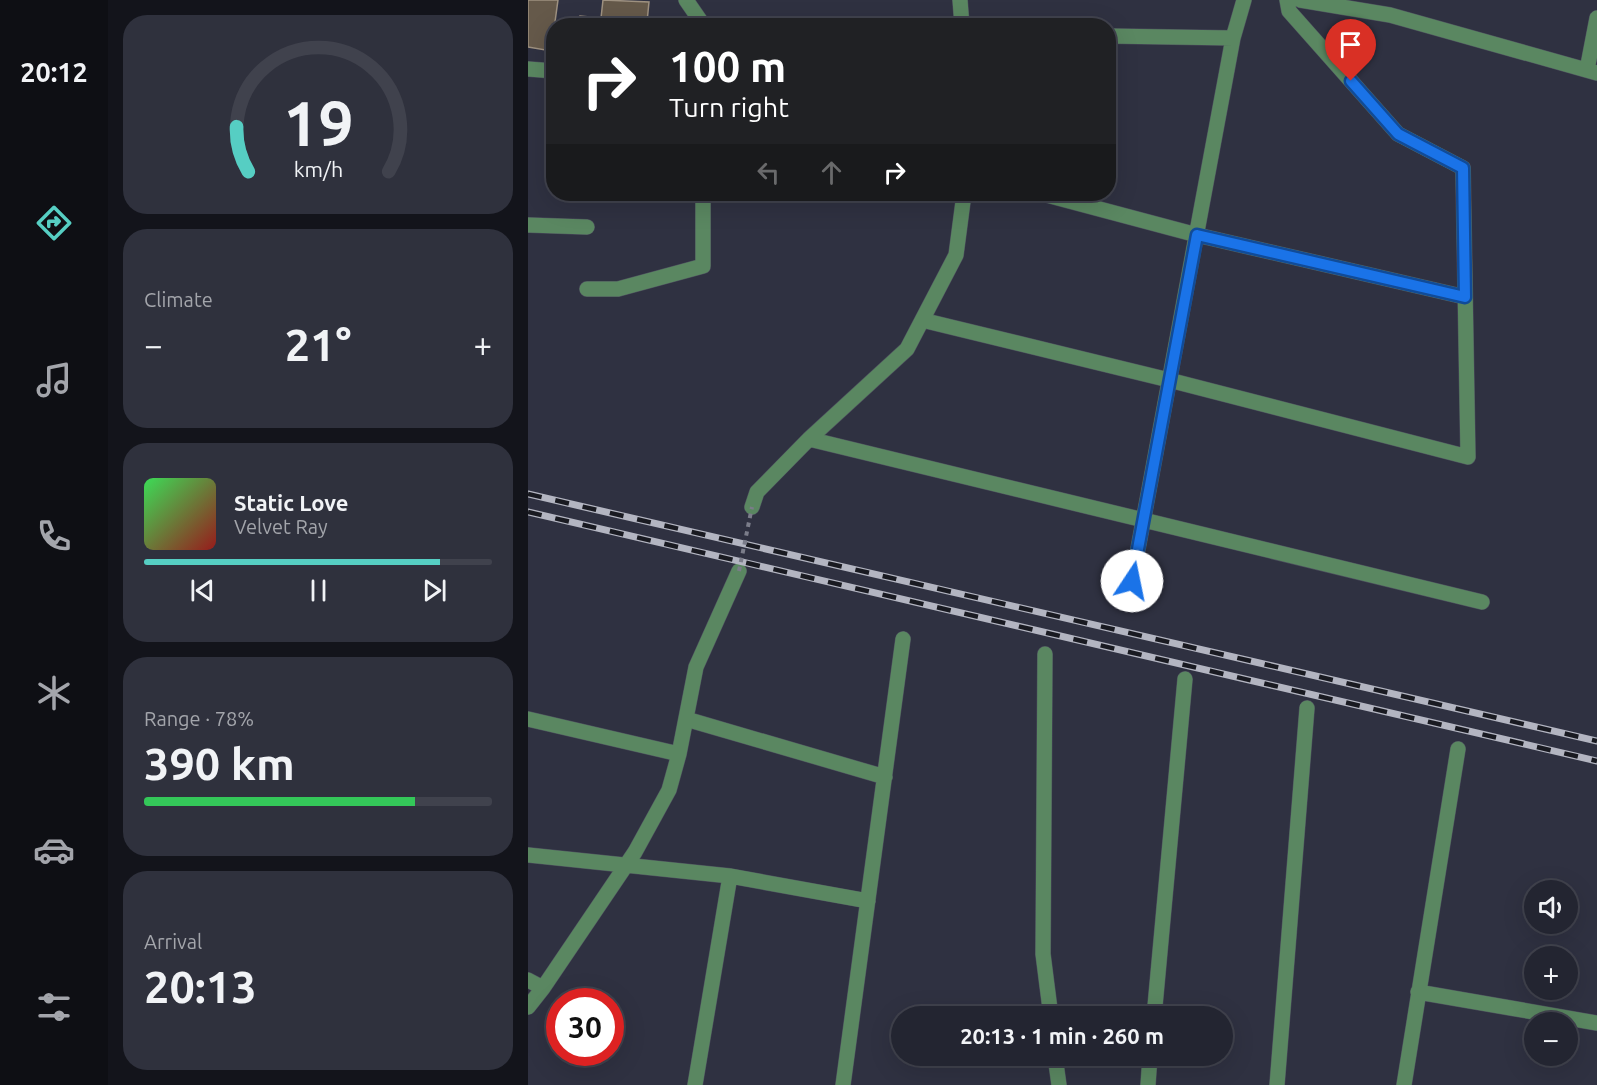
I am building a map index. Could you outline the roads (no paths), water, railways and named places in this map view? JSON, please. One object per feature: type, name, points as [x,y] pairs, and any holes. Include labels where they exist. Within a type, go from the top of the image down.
[{"type":"street","points":[[686,0],[698,18]]},
{"type":"street","points":[[960,0],[961,18]]},
{"type":"street","points":[[1132,581],[1233,38],[1244,0]]},
{"type":"street","points":[[922,321],[1169,380],[1468,457],[1463,168],[1398,134],[1289,11],[1287,0]]},
{"type":"street","points":[[1300,0],[1390,15],[1592,72],[1597,18]]},
{"type":"street","points":[[1116,36],[1233,38]]},
{"type":"street","points":[[528,69],[546,71]]},
{"type":"street","points":[[587,289],[618,289],[703,266],[703,201]]},
{"type":"street","points":[[752,507],[757,492],[808,439],[908,349],[956,255],[963,201]]},
{"type":"street","points":[[1069,201],[1197,235],[1465,297]]},
{"type":"street","points":[[528,225],[587,227]]},
{"type":"street","points":[[808,439],[1143,522],[1482,602]]},
{"type":"street","points":[[528,1007],[625,867],[669,790],[679,754],[696,667],[739,571]]},
{"type":"street","points":[[843,1085],[903,639]]},
{"type":"street","points":[[1045,654],[1043,954],[1050,1006]]},
{"type":"street","points":[[1155,1006],[1185,679]]},
{"type":"street","points":[[1277,1085],[1307,708]]},
{"type":"street","points":[[686,718],[885,777]]},
{"type":"street","points":[[528,719],[679,754]]},
{"type":"street","points":[[1404,1085],[1458,749]]},
{"type":"street","points":[[528,855],[625,867],[730,876],[868,901]]},
{"type":"street","points":[[695,1085],[730,876]]},
{"type":"street","points":[[528,980],[543,988]]},
{"type":"street","points":[[1418,992],[1597,1023]]},
{"type":"street","points":[[1056,1066],[1059,1085]]},
{"type":"street","points":[[1148,1085],[1149,1066]]},
{"type":"railway","points":[[528,494],[1597,741]]},
{"type":"railway","points":[[528,512],[1597,761]]}]
